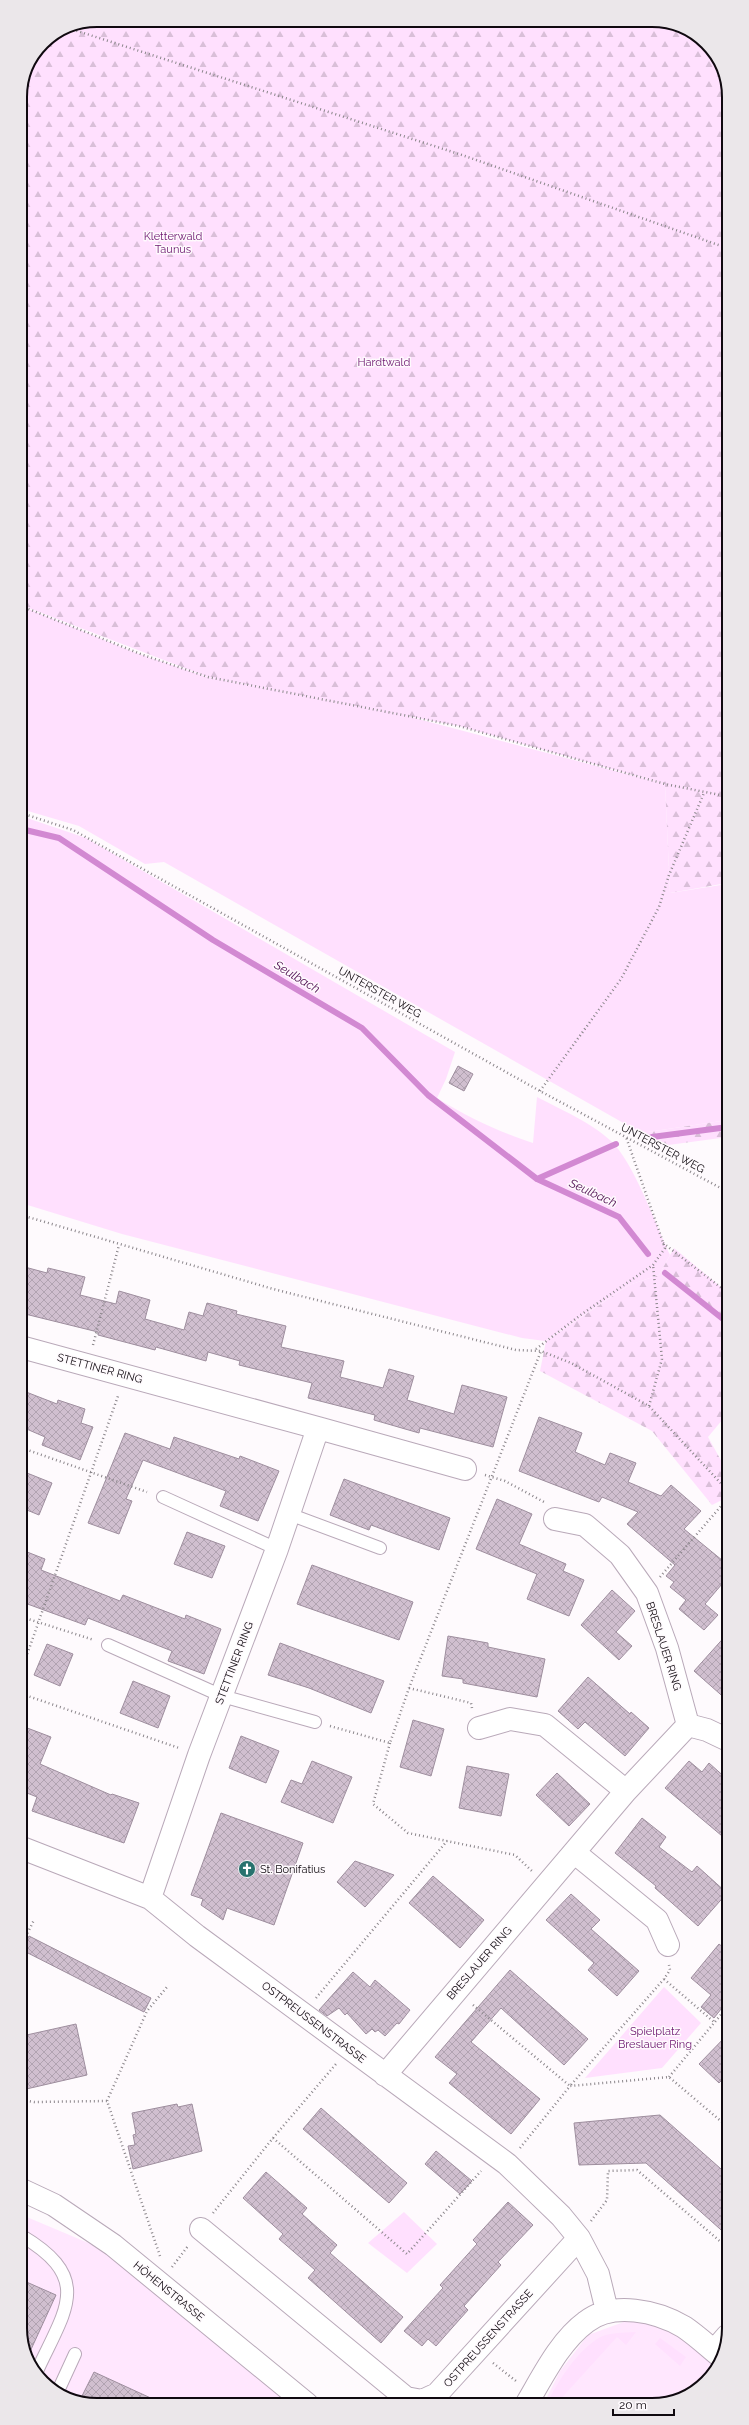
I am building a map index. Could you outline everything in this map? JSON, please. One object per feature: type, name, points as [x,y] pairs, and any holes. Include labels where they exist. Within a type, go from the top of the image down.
[{"type":"street","name":"STETTINER RING","points":[[27,1349],[465,1469]]},
{"type":"street","name":"STETTINER RING","points":[[150,1898],[199,1755],[277,1549],[318,1428]]},
{"type":"street","name":"BRESLAUER RING","points":[[385,2075],[456,1990],[575,1853],[626,1791],[688,1725],[667,1648],[647,1593],[620,1555],[584,1525],[555,1519]]},
{"type":"street","points":[[479,1728],[510,1719],[545,1725],[626,1791]]},
{"type":"street","points":[[688,1725],[706,1730],[722,1737]]},
{"type":"street","name":"OSTPREUSSENSTRASSE","points":[[27,1850],[150,1898],[350,2049],[501,2160],[561,2216],[581,2241],[598,2274],[607,2311]]},
{"type":"street","points":[[575,1853],[657,1920],[668,1945]]},
{"type":"street","name":"HÖHENSTRASSE","points":[[27,2192],[54,2205],[163,2279],[300,2398]]},
{"type":"street","name":"OSTPREUSSENSTRASSE","points":[[201,2229],[406,2398]]},
{"type":"street","name":"OSTPREUSSENSTRASSE","points":[[427,2398],[437,2394],[581,2241]]},
{"type":"street","points":[[530,2398],[566,2341],[586,2322],[607,2311],[626,2310],[664,2318],[719,2347]]},
{"type":"lane","points":[[163,1497],[277,1549]]},
{"type":"lane","points":[[289,1514],[380,1548]]},
{"type":"lane","points":[[108,1645],[222,1696],[315,1722]]},
{"type":"lane","points":[[27,2239],[39,2246],[52,2258],[68,2283],[68,2297],[63,2314],[39,2367]]},
{"type":"lane","points":[[60,2387],[75,2354]]},
{"type":"path","points":[[75,30],[462,155],[722,246]]},
{"type":"path","points":[[27,608],[143,654],[208,677],[459,726],[665,784],[704,793],[722,795]]},
{"type":"path","points":[[540,1091],[621,979],[659,907],[669,875],[704,793]]},
{"type":"path","name":"UNTERSTER WEG","points":[[27,815],[73,830],[540,1091],[722,1189]]},
{"type":"path","points":[[536,1350],[582,1314],[653,1265],[665,1248],[626,1137]]},
{"type":"path","points":[[27,1217],[280,1291],[516,1350],[541,1351],[571,1363],[649,1406],[722,1485]]},
{"type":"path","points":[[663,1242],[722,1288]]},
{"type":"path","points":[[88,1365],[119,1245]]},
{"type":"path","points":[[649,1406],[662,1359],[653,1265]]},
{"type":"path","points":[[541,1351],[408,1688],[390,1743],[373,1804],[408,1833],[515,1855],[547,1885]]},
{"type":"path","points":[[27,1654],[90,1472],[126,1375]]},
{"type":"path","points":[[27,1450],[163,1497]]},
{"type":"path","points":[[465,1469],[505,1481],[544,1502],[555,1519]]},
{"type":"path","points":[[647,1593],[722,1505]]},
{"type":"path","points":[[27,1619],[108,1645]]},
{"type":"path","points":[[408,1688],[471,1703],[479,1728]]},
{"type":"path","points":[[27,1696],[199,1755]]},
{"type":"path","points":[[315,1722],[390,1743]]},
{"type":"path","points":[[303,2013],[448,1840]]},
{"type":"path","points":[[27,1934],[34,1920]]},
{"type":"path","points":[[273,2138],[407,2254],[501,2160],[570,2086],[664,1979],[670,1970],[668,1945]]},
{"type":"path","points":[[664,1979],[714,2022]]},
{"type":"path","points":[[163,2279],[107,2101],[147,2011],[167,1987]]},
{"type":"path","points":[[456,1990],[570,2086],[670,2077],[722,2122]]},
{"type":"path","points":[[670,2077],[722,2013]]},
{"type":"path","points":[[163,2279],[273,2138],[350,2049]]},
{"type":"path","points":[[27,2101],[107,2101]]},
{"type":"path","points":[[581,2241],[594,2236],[590,2221],[607,2200],[608,2171],[636,2170],[722,2243]]},
{"type":"path","points":[[477,2350],[528,2398]]},
{"type":"shaded area","points":[[27,2217],[105,2250],[284,2398],[92,2398],[70,2393],[51,2381],[41,2371],[29,2346],[27,2328]]},
{"type":"shaded area","points":[[632,2319],[670,2328],[712,2364],[702,2378],[683,2391],[670,2396],[652,2398],[546,2398],[560,2371],[588,2335]]},
{"type":"green space","name":"Hardtwald","points":[[96,27],[657,27],[679,32],[698,44],[708,54],[717,70],[720,79],[722,96],[722,884],[670,893],[665,784],[459,726],[208,677],[27,607],[27,96],[28,83],[32,70],[47,47],[70,32],[83,28]]},
{"type":"green space","points":[[27,608],[136,653],[207,677],[403,715],[665,784],[670,893],[722,885],[722,1121],[641,1133],[164,862],[145,864],[79,826],[27,811]]},
{"type":"green space","points":[[27,818],[86,838],[455,1052],[446,1079],[437,1098],[461,1112],[495,1129],[533,1143],[537,1097],[595,1128],[611,1141],[628,1163],[644,1194],[670,1255],[659,1275],[629,1285],[545,1341],[522,1338],[122,1234],[27,1205]]},
{"type":"green space","points":[[722,1121],[722,1138],[661,1146],[641,1133]]},
{"type":"green space","points":[[674,1248],[722,1288],[722,1420],[708,1437],[722,1462],[722,1500],[712,1505],[652,1431],[540,1371],[546,1341],[629,1285],[659,1275]]},
{"type":"green space","name":"Spielplatz Breslauer Ring","points":[[664,1987],[701,2023],[662,2068],[585,2078]]},
{"type":"green space","points":[[404,2212],[437,2244],[407,2273],[368,2243]]},
{"type":"green space","points":[[636,2332],[626,2345],[617,2337],[562,2398],[550,2398],[568,2368],[589,2345],[601,2337],[616,2333]]},
{"type":"green space","points":[[660,2338],[686,2357],[680,2366],[655,2344]]},
{"type":"building","points":[[458,1066],[473,1074],[464,1091],[449,1083]]},
{"type":"building","points":[[27,1268],[47,1273],[48,1268],[85,1277],[80,1295],[116,1304],[119,1291],[150,1300],[145,1319],[184,1330],[189,1312],[203,1316],[207,1303],[237,1311],[236,1314],[286,1326],[281,1347],[344,1361],[340,1377],[383,1388],[389,1369],[414,1376],[407,1400],[454,1414],[462,1385],[507,1397],[493,1447],[420,1428],[419,1433],[374,1420],[375,1415],[308,1398],[312,1383],[239,1365],[240,1361],[208,1352],[206,1361],[156,1347],[155,1350],[98,1335],[98,1332],[27,1314]]},
{"type":"building","points":[[27,1392],[57,1404],[58,1400],[85,1409],[81,1423],[93,1427],[80,1460],[42,1445],[45,1437],[27,1429]]},
{"type":"building","points":[[539,1417],[582,1433],[575,1452],[605,1465],[610,1453],[636,1463],[628,1482],[661,1496],[671,1485],[701,1511],[684,1529],[722,1560],[722,1584],[705,1604],[718,1615],[704,1630],[679,1609],[686,1600],[670,1587],[674,1582],[666,1576],[675,1565],[627,1524],[638,1512],[602,1497],[599,1502],[519,1471]]},
{"type":"building","points":[[125,1433],[170,1449],[174,1437],[239,1459],[240,1456],[279,1471],[258,1521],[220,1506],[226,1491],[143,1460],[126,1499],[132,1501],[119,1534],[88,1523]]},
{"type":"building","points":[[27,1473],[52,1483],[39,1515],[27,1510]]},
{"type":"building","points":[[344,1479],[450,1518],[439,1550],[371,1525],[369,1530],[330,1515]]},
{"type":"building","points":[[497,1499],[532,1514],[519,1544],[566,1564],[563,1571],[584,1580],[569,1616],[527,1599],[537,1574],[476,1549]]},
{"type":"building","points":[[187,1532],[225,1546],[212,1578],[174,1564]]},
{"type":"building","points":[[27,1552],[45,1559],[41,1570],[120,1601],[123,1595],[185,1619],[186,1615],[221,1629],[204,1674],[168,1661],[172,1651],[88,1618],[85,1625],[27,1604]]},
{"type":"building","points":[[312,1565],[413,1602],[399,1640],[297,1604]]},
{"type":"building","points":[[612,1590],[635,1611],[616,1632],[632,1646],[619,1660],[581,1625]]},
{"type":"building","points":[[448,1636],[488,1643],[488,1647],[545,1659],[537,1697],[463,1683],[463,1679],[442,1676]]},
{"type":"building","points":[[722,1640],[722,1696],[694,1671]]},
{"type":"building","points":[[280,1643],[384,1681],[371,1713],[309,1688],[268,1675]]},
{"type":"building","points":[[47,1644],[73,1654],[60,1686],[34,1675]]},
{"type":"building","points":[[588,1677],[630,1714],[631,1712],[649,1728],[625,1756],[585,1722],[578,1729],[558,1711]]},
{"type":"building","points":[[133,1681],[170,1696],[158,1728],[120,1713]]},
{"type":"building","points":[[413,1720],[444,1729],[431,1776],[400,1767]]},
{"type":"building","points":[[27,1728],[51,1737],[40,1764],[111,1795],[112,1794],[139,1803],[124,1843],[32,1811],[37,1797],[27,1793]]},
{"type":"building","points":[[241,1736],[279,1751],[266,1783],[229,1768]]},
{"type":"building","points":[[312,1761],[352,1777],[333,1823],[281,1802],[291,1780],[302,1784]]},
{"type":"building","points":[[689,1761],[702,1772],[709,1763],[722,1775],[722,1836],[665,1788]]},
{"type":"building","points":[[467,1766],[509,1774],[501,1816],[459,1808]]},
{"type":"building","points":[[557,1773],[590,1804],[569,1826],[536,1795]]},
{"type":"building","name":"St. Bonifatius","points":[[221,1813],[303,1843],[274,1925],[227,1908],[223,1920],[201,1905],[203,1899],[191,1895]]},
{"type":"building","points":[[642,1818],[666,1837],[659,1847],[692,1872],[697,1866],[722,1888],[722,1899],[698,1926],[655,1888],[656,1886],[615,1853]]},
{"type":"building","points":[[355,1861],[394,1875],[365,1907],[337,1882]]},
{"type":"building","points":[[433,1876],[484,1920],[460,1948],[409,1903]]},
{"type":"building","points":[[571,1894],[600,1920],[591,1929],[639,1971],[617,1996],[588,1970],[594,1963],[546,1920]]},
{"type":"building","points":[[29,1936],[151,1998],[144,2012],[27,1953],[27,1940]]},
{"type":"building","points":[[719,1944],[722,1946],[722,2008],[714,2018],[701,2007],[711,1995],[691,1978]]},
{"type":"building","points":[[510,1970],[588,2039],[564,2065],[501,2008],[471,2042],[540,2099],[511,2134],[449,2083],[457,2074],[435,2057]]},
{"type":"building","points":[[353,1972],[370,1987],[375,1980],[410,2010],[399,2024],[397,2023],[385,2036],[378,2030],[375,2032],[372,2029],[366,2034],[347,2013],[345,2015],[339,2008],[327,2016],[319,2010]]},
{"type":"building","points":[[76,2024],[87,2075],[27,2089],[27,2035]]},
{"type":"building","points":[[722,2040],[722,2080],[719,2083],[699,2064]]},
{"type":"building","points":[[177,2104],[178,2107],[192,2104],[202,2151],[133,2169],[128,2146],[135,2145],[133,2135],[136,2134],[132,2113]]},
{"type":"building","points":[[321,2108],[407,2183],[389,2203],[303,2129]]},
{"type":"building","points":[[660,2115],[722,2170],[722,2231],[646,2163],[579,2165],[574,2123]]},
{"type":"building","points":[[436,2151],[472,2181],[460,2194],[425,2164]]},
{"type":"building","points":[[266,2172],[307,2208],[302,2214],[337,2245],[330,2253],[403,2317],[381,2343],[308,2278],[315,2270],[279,2239],[283,2234],[243,2198]]},
{"type":"building","points":[[508,2202],[533,2225],[498,2262],[501,2265],[464,2306],[468,2310],[436,2346],[428,2339],[422,2346],[404,2331],[443,2288],[440,2285],[477,2244],[473,2240]]},
{"type":"building","points":[[27,2282],[56,2295],[31,2351],[27,2328]]},
{"type":"building","points":[[94,2372],[151,2398],[92,2398],[82,2397]]},
{"type":"waterway","name":"Seulbach","points":[[27,830],[59,838],[213,940],[362,1028],[428,1095],[537,1179],[619,1217],[648,1254]]},
{"type":"waterway","name":"Seulbach","points":[[652,1137],[722,1128]]},
{"type":"waterway","name":"Seulbach","points":[[537,1179],[616,1144]]},
{"type":"waterway","name":"Seulbach","points":[[665,1273],[722,1318]]},
{"type":"place","name":"St. Bonifatius","points":[[247,1869]]},
{"type":"park label","name":"Kletterwald Taunus","points":[[173,242]]}]
